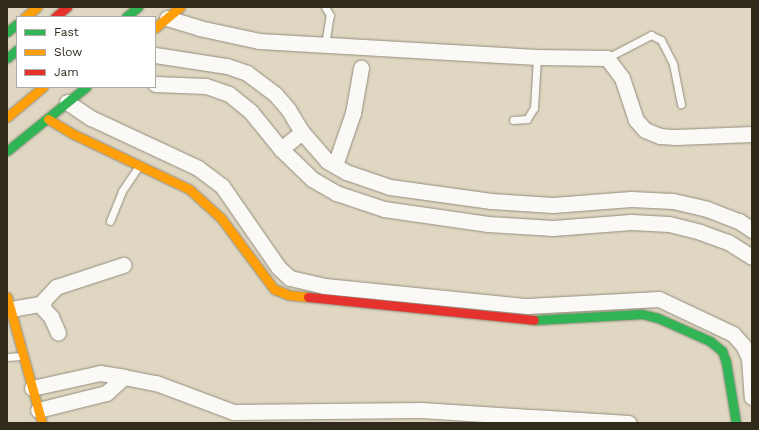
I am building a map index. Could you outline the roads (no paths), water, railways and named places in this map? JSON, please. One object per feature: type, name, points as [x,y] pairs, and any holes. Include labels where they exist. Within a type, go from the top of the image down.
[{"type":"street","points":[[26,16],[37,7]]},
{"type":"street","points":[[56,16],[66,7]]},
{"type":"street","points":[[127,16],[138,7]]},
{"type":"street","points":[[156,27],[180,7]]},
{"type":"street","points":[[167,18],[199,28],[259,41],[536,57],[607,58],[622,78],[636,120],[645,130],[660,136],[676,137],[752,134]]},
{"type":"street","points":[[7,32],[16,25]]},
{"type":"street","points":[[7,58],[16,51]]},
{"type":"street","points":[[156,55],[193,63],[227,66],[247,73],[263,83],[288,109],[302,132],[327,161],[346,172],[390,187],[491,201],[553,205],[631,199],[673,201],[707,209],[739,221],[752,230]]},
{"type":"street","points":[[186,86],[193,63]]},
{"type":"street","points":[[335,165],[353,113],[361,68]]},
{"type":"street","points":[[156,84],[206,86],[229,94],[251,112],[281,149],[312,179],[336,193],[384,210],[488,224],[553,228],[631,222],[670,224],[700,232],[728,242],[752,257]]},
{"type":"street","points":[[7,117],[41,88]]},
{"type":"street","points":[[7,151],[85,88]]},
{"type":"street","points":[[66,102],[91,118],[198,168],[222,186],[278,267],[290,278],[324,293]]},
{"type":"street","points":[[48,119],[71,133],[189,189],[221,218],[274,289],[289,295],[324,293],[527,306],[574,312],[642,314],[658,318],[710,341],[722,351],[734,405],[736,423]]},
{"type":"street","points":[[281,149],[302,132]]},
{"type":"street","points":[[170,180],[180,160]]},
{"type":"street","points":[[409,214],[412,191]]},
{"type":"street","points":[[670,224],[673,201]]},
{"type":"street","points":[[43,307],[44,300],[56,287],[123,265]]},
{"type":"street","points":[[574,312],[659,299],[733,334],[743,345],[749,358],[752,397]]},
{"type":"street","points":[[58,334],[51,317],[39,304],[9,303],[40,417],[106,393],[124,377]]},
{"type":"street","points":[[32,388],[100,373],[156,383],[233,412],[421,410],[468,418],[629,423]]},
{"type":"street","points":[[734,405],[752,405]]},
{"type":"lane","points":[[325,45],[330,14],[326,7]]},
{"type":"lane","points":[[607,58],[651,35],[661,40],[673,64],[681,104]]},
{"type":"lane","points":[[513,120],[527,119],[534,108],[536,57]]},
{"type":"lane","points":[[110,221],[122,191],[139,165]]},
{"type":"lane","points":[[7,357],[24,355]]}]
